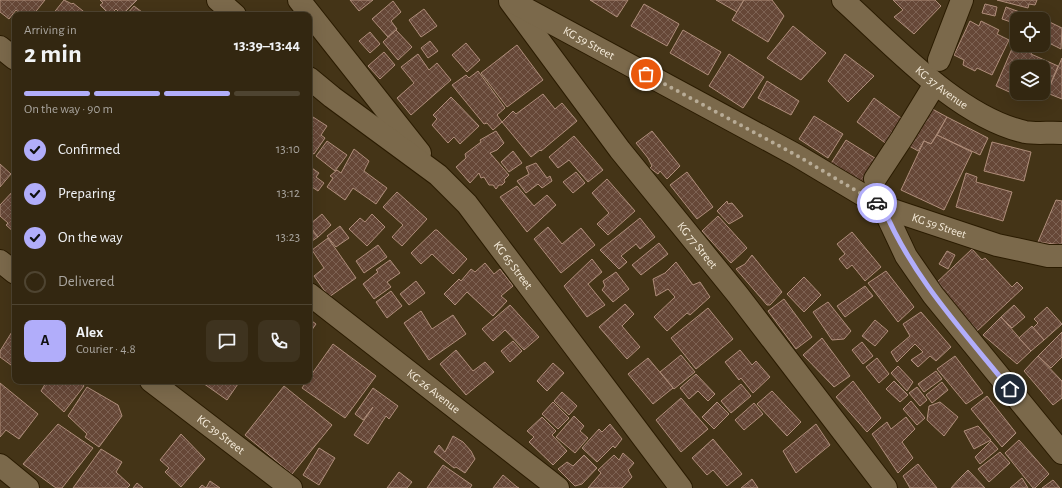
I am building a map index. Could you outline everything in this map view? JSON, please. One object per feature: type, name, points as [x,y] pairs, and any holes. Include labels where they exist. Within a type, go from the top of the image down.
[{"type":"street","points":[[218,0],[232,12]]},
{"type":"street","points":[[299,0],[309,12]]},
{"type":"street","name":"KG 37 Avenue","points":[[843,0],[935,84],[974,110],[1001,124],[1026,132],[1062,132]]},
{"type":"street","points":[[940,60],[962,0]]},
{"type":"street","name":"KG 59 Street","points":[[509,1],[796,155],[883,207],[997,245],[1048,256],[1062,256]]},
{"type":"street","name":"KG 77 Street","points":[[509,1],[620,150],[738,295],[886,488]]},
{"type":"street","points":[[312,16],[438,175]]},
{"type":"street","points":[[0,47],[12,57]]},
{"type":"street","name":"KG 65 Street","points":[[312,80],[332,97],[438,175],[472,210],[681,488]]},
{"type":"street","points":[[875,179],[935,84]]},
{"type":"street","points":[[883,207],[906,256],[933,295],[1062,453]]},
{"type":"street","points":[[0,261],[12,271]]},
{"type":"street","name":"KG 26 Avenue","points":[[312,296],[558,488]]},
{"type":"street","name":"KG 39 Street","points":[[155,384],[291,488]]},
{"type":"street","points":[[0,465],[28,488]]},
{"type":"building","points":[[0,0],[45,0],[35,12],[18,12],[16,10],[12,12],[12,15],[9,19],[0,12]]},
{"type":"building","points":[[64,0],[72,4],[73,3],[84,12],[54,12]]},
{"type":"building","points":[[100,0],[137,0],[125,12],[119,12],[116,9],[113,12],[107,12],[100,5],[103,3]]},
{"type":"building","points":[[350,0],[373,0],[359,11]]},
{"type":"building","points":[[590,0],[628,0],[617,17]]},
{"type":"building","points":[[716,0],[744,0],[737,12]]},
{"type":"building","points":[[744,0],[772,0],[784,16],[768,42],[732,20]]},
{"type":"building","points":[[893,0],[935,0],[941,6],[914,34],[894,17],[903,10]]},
{"type":"building","points":[[997,0],[1037,0],[1035,5],[1029,4],[1028,8]]},
{"type":"building","points":[[393,1],[401,12],[391,21],[397,29],[388,37],[372,19]]},
{"type":"building","points":[[644,4],[679,24],[667,46],[631,26]]},
{"type":"building","points":[[985,4],[997,7],[995,16],[982,13]]},
{"type":"building","points":[[134,6],[142,12],[129,12]]},
{"type":"building","points":[[1006,7],[1020,12],[1010,12],[1010,22],[1002,19]]},
{"type":"building","points":[[424,9],[437,26],[421,37],[409,20]]},
{"type":"building","points":[[970,21],[979,26],[981,21],[999,30],[997,34],[1009,40],[992,75],[977,68],[975,71],[963,65],[964,60],[954,55]]},
{"type":"building","points":[[1050,22],[1062,28],[1061,49],[1050,44]]},
{"type":"building","points":[[793,26],[826,53],[801,80],[767,58]]},
{"type":"building","points":[[396,30],[412,47],[398,60],[383,42]]},
{"type":"building","points":[[683,30],[721,52],[708,75],[670,53]]},
{"type":"building","points":[[370,32],[380,44],[370,53],[359,41]]},
{"type":"building","points":[[430,41],[438,51],[428,58],[421,48]]},
{"type":"building","points":[[466,43],[480,60],[467,72],[452,55]]},
{"type":"building","points":[[517,45],[543,80],[507,107],[481,73]]},
{"type":"building","points":[[384,52],[395,65],[380,79],[368,66]]},
{"type":"building","points":[[1011,52],[1032,52],[1031,54],[1044,60],[1010,60],[1010,92],[996,86]]},
{"type":"building","points":[[418,54],[429,70],[437,63],[451,80],[411,115],[397,98],[414,83],[401,67]]},
{"type":"building","points":[[729,54],[764,77],[743,108],[709,86]]},
{"type":"building","points":[[845,54],[874,76],[848,102],[828,81]]},
{"type":"building","points":[[1062,58],[1062,99],[1050,94],[1050,86]]},
{"type":"building","points":[[1050,62],[1058,66],[1050,85]]},
{"type":"building","points":[[478,71],[505,108],[497,115],[502,122],[493,130],[487,123],[484,124],[452,85],[466,75],[469,78]]},
{"type":"building","points":[[767,81],[799,101],[791,115],[758,98]]},
{"type":"building","points":[[543,94],[555,109],[562,103],[577,121],[541,151],[540,150],[531,157],[502,122],[513,111],[516,114]]},
{"type":"building","points":[[451,97],[479,126],[460,144],[454,137],[448,143],[432,125],[437,119],[433,115]]},
{"type":"building","points":[[874,98],[905,121],[888,145],[857,122]]},
{"type":"building","points":[[925,105],[947,117],[931,144],[924,141],[918,151],[904,143]]},
{"type":"building","points":[[814,116],[843,134],[828,158],[799,139]]},
{"type":"building","points":[[313,117],[327,126],[321,135],[325,138],[314,154],[312,153]]},
{"type":"building","points":[[947,117],[988,138],[980,155],[937,135]]},
{"type":"building","points":[[496,131],[504,143],[497,150],[490,153],[509,175],[504,180],[505,182],[502,185],[499,185],[496,189],[493,185],[489,185],[484,177],[481,178],[479,173],[470,183],[456,167],[466,158],[465,154],[481,142],[480,140]]},
{"type":"building","points":[[652,131],[680,166],[667,179],[660,171],[658,174],[650,168],[652,166],[648,158],[636,143]]},
{"type":"building","points":[[937,135],[972,152],[944,210],[901,190],[924,141],[931,144]]},
{"type":"building","points":[[574,136],[603,170],[588,182],[569,160],[558,168],[549,157]]},
{"type":"building","points":[[846,140],[878,160],[862,186],[830,165]]},
{"type":"building","points":[[327,141],[347,155],[335,171],[316,156]]},
{"type":"building","points":[[992,142],[1031,152],[1024,181],[984,171]]},
{"type":"building","points":[[354,149],[369,161],[364,171],[387,188],[376,204],[353,188],[345,200],[327,187],[333,178],[330,176],[337,170],[341,173]]},
{"type":"building","points":[[513,151],[522,163],[509,172],[501,162]]},
{"type":"building","points":[[536,163],[547,178],[550,176],[552,181],[542,188],[538,184],[526,193],[517,181],[529,174],[526,167]]},
{"type":"building","points":[[0,164],[11,174],[0,187]]},
{"type":"building","points":[[312,168],[319,173],[316,177],[324,183],[318,191],[312,187]]},
{"type":"building","points":[[576,172],[585,183],[573,193],[563,182]]},
{"type":"building","points":[[687,172],[713,207],[697,219],[670,185]]},
{"type":"building","points":[[966,173],[977,177],[976,182],[1012,192],[1003,221],[956,207]]},
{"type":"building","points":[[607,179],[635,211],[608,235],[597,224],[609,213],[592,193]]},
{"type":"building","points":[[517,186],[534,206],[547,195],[556,205],[527,232],[500,197]]},
{"type":"building","points":[[12,192],[12,230],[6,225],[8,223],[0,216],[0,205]]},
{"type":"building","points":[[397,192],[427,219],[402,246],[392,237],[403,225],[383,207]]},
{"type":"building","points":[[1056,200],[1062,201],[1062,245],[1038,242]]},
{"type":"building","points":[[727,201],[728,204],[732,203],[743,216],[729,224],[717,211]]},
{"type":"building","points":[[322,214],[331,225],[318,237],[312,229],[312,222]]},
{"type":"building","points":[[372,214],[385,227],[367,246],[349,229],[360,218],[365,222]]},
{"type":"building","points":[[718,216],[747,248],[731,263],[702,231]]},
{"type":"building","points":[[640,218],[655,237],[640,249],[636,244],[621,256],[627,262],[619,269],[600,250]]},
{"type":"building","points":[[340,226],[349,238],[336,247],[327,236]]},
{"type":"building","points":[[548,227],[562,244],[581,228],[595,245],[561,273],[534,239]]},
{"type":"building","points":[[312,230],[318,237],[312,241]]},
{"type":"building","points":[[435,230],[437,230],[467,259],[453,274],[432,254],[421,264],[411,253]]},
{"type":"building","points":[[852,232],[881,267],[865,281],[852,265],[847,269],[839,259],[845,254],[837,244]]},
{"type":"building","points":[[328,238],[356,278],[329,297],[314,276],[324,268],[312,250]]},
{"type":"building","points":[[659,243],[668,254],[641,275],[632,265]]},
{"type":"building","points":[[378,245],[387,257],[364,273],[356,261]]},
{"type":"building","points":[[972,249],[982,260],[985,258],[1012,287],[1017,282],[1023,288],[977,331],[934,285]]},
{"type":"building","points":[[947,251],[955,255],[948,269],[939,264]]},
{"type":"building","points":[[752,255],[782,292],[770,305],[767,305],[736,269],[745,264]]},
{"type":"building","points":[[592,259],[602,272],[588,284],[605,305],[587,317],[564,286]]},
{"type":"building","points":[[390,260],[400,273],[387,282],[391,287],[374,299],[363,284],[378,272],[376,270]]},
{"type":"building","points":[[676,262],[693,285],[700,282],[710,297],[690,315],[687,313],[667,331],[654,317],[675,297],[668,289],[656,296],[653,279],[665,273]]},
{"type":"building","points":[[485,263],[494,274],[500,269],[513,286],[501,296],[507,301],[493,316],[467,292],[455,305],[444,294],[459,279],[461,281],[471,269],[475,272]]},
{"type":"building","points":[[886,271],[914,307],[898,322],[868,283]]},
{"type":"building","points":[[616,272],[629,289],[613,302],[602,290],[605,286],[603,281]]},
{"type":"building","points":[[804,277],[821,295],[804,312],[787,294]]},
{"type":"building","points":[[416,281],[425,293],[409,305],[400,294]]},
{"type":"building","points":[[865,286],[873,296],[845,317],[837,306]]},
{"type":"building","points":[[391,291],[402,306],[387,318],[376,302]]},
{"type":"building","points":[[784,299],[812,337],[796,349],[768,311]]},
{"type":"building","points":[[828,302],[851,331],[844,339],[832,340],[813,312]]},
{"type":"building","points":[[625,304],[634,314],[622,326],[640,347],[627,359],[599,327]]},
{"type":"building","points":[[510,305],[539,337],[524,350],[505,330],[493,341],[482,329]]},
{"type":"building","points":[[1014,305],[1025,317],[1012,328],[1001,317]]},
{"type":"building","points":[[1047,307],[1062,324],[1044,340],[1033,328],[1038,323],[1034,319]]},
{"type":"building","points":[[708,308],[733,339],[696,369],[671,338]]},
{"type":"building","points":[[421,311],[432,329],[453,315],[466,334],[429,360],[404,323]]},
{"type":"building","points":[[921,312],[951,347],[936,361],[930,356],[918,367],[911,360],[923,352],[915,344],[897,362],[891,352],[910,336],[903,324]]},
{"type":"building","points":[[1001,317],[1031,351],[1017,364],[983,335]]},
{"type":"building","points":[[875,320],[888,331],[875,346],[862,336]]},
{"type":"building","points":[[312,321],[316,324],[312,330]]},
{"type":"building","points":[[1032,326],[1044,340],[1031,351],[1019,338]]},
{"type":"building","points":[[12,332],[12,366],[0,357],[0,351]]},
{"type":"building","points":[[1062,332],[1062,357],[1051,368],[1038,356]]},
{"type":"building","points":[[822,338],[850,376],[834,387],[803,355]]},
{"type":"building","points":[[513,341],[522,351],[510,362],[501,351]]},
{"type":"building","points":[[862,342],[873,356],[863,364],[852,350]]},
{"type":"building","points":[[333,344],[376,376],[345,418],[302,388],[305,384],[312,384],[312,374]]},
{"type":"building","points":[[456,350],[473,371],[485,362],[494,372],[466,395],[440,364]]},
{"type":"building","points":[[740,350],[752,365],[756,361],[770,377],[753,393],[741,378],[739,380],[725,362]]},
{"type":"building","points":[[681,355],[695,372],[674,389],[660,372]]},
{"type":"building","points":[[955,356],[983,393],[966,404],[937,369]]},
{"type":"building","points":[[1038,356],[1062,381],[1062,398],[1053,405],[1024,371]]},
{"type":"building","points":[[648,358],[673,388],[653,404],[628,374]]},
{"type":"building","points":[[877,358],[889,374],[879,383],[866,367]]},
{"type":"building","points":[[553,363],[564,373],[547,391],[537,381]]},
{"type":"building","points":[[898,366],[913,382],[907,391],[891,373]]},
{"type":"building","points":[[936,371],[942,379],[924,392],[918,384]]},
{"type":"building","points":[[696,374],[715,394],[708,401],[698,391],[689,399],[680,388]]},
{"type":"building","points":[[853,381],[881,418],[867,432],[836,397]]},
{"type":"building","points":[[894,381],[908,395],[900,402],[886,389]]},
{"type":"building","points":[[942,382],[948,390],[932,403],[926,395]]},
{"type":"building","points":[[0,383],[38,414],[19,439],[6,430],[0,437]]},
{"type":"building","points":[[45,384],[82,384],[84,386],[64,412],[41,391]]},
{"type":"building","points":[[204,384],[238,384],[227,400]]},
{"type":"building","points":[[741,384],[751,396],[731,413],[721,401]]},
{"type":"building","points":[[284,386],[332,425],[292,474],[245,435]]},
{"type":"building","points":[[87,387],[118,405],[122,416],[99,447],[85,437],[87,434],[68,416]]},
{"type":"building","points":[[917,387],[927,400],[920,406],[909,393]]},
{"type":"building","points":[[373,388],[398,406],[389,419],[386,416],[368,444],[354,435],[373,407],[363,420],[355,414]]},
{"type":"building","points":[[772,391],[801,422],[787,436],[757,404]]},
{"type":"building","points":[[562,392],[577,406],[569,415],[554,401]]},
{"type":"building","points":[[987,396],[1016,433],[1002,447],[971,409]]},
{"type":"building","points":[[681,398],[708,429],[681,452],[656,420]]},
{"type":"building","points":[[911,401],[925,418],[917,425],[903,409]]},
{"type":"building","points":[[553,402],[569,418],[558,429],[542,414]]},
{"type":"building","points":[[717,402],[729,414],[714,429],[702,417]]},
{"type":"building","points":[[940,402],[958,417],[944,436],[927,420],[929,406]]},
{"type":"building","points":[[754,403],[763,414],[744,430],[735,420]]},
{"type":"building","points":[[574,416],[584,426],[580,431],[588,438],[575,453],[556,437]]},
{"type":"building","points":[[542,417],[556,431],[552,435],[567,451],[553,465],[529,442],[534,437],[527,431]]},
{"type":"building","points":[[906,417],[915,429],[902,442],[913,458],[898,473],[872,434],[887,422],[891,429]]},
{"type":"building","points":[[58,424],[93,448],[62,488],[56,488],[23,464]]},
{"type":"building","points":[[610,424],[622,439],[615,448],[613,446],[597,462],[582,448],[599,429],[602,432]]},
{"type":"building","points":[[816,424],[830,445],[796,473],[783,451]]},
{"type":"building","points":[[978,426],[991,440],[974,449],[964,431]]},
{"type":"building","points":[[181,434],[205,459],[181,487],[165,472],[169,468],[160,460]]},
{"type":"building","points":[[453,436],[463,442],[471,451],[475,459],[465,473],[456,467],[454,468],[434,452],[439,445],[445,452]]},
{"type":"building","points":[[713,439],[742,474],[727,486],[713,470],[707,475],[692,458]]},
{"type":"building","points":[[1019,440],[1049,474],[1035,488],[1033,488],[1005,453]]},
{"type":"building","points":[[991,441],[998,449],[980,464],[975,457]]},
{"type":"building","points":[[319,448],[335,458],[319,485],[303,475]]},
{"type":"building","points":[[101,449],[122,462],[116,472],[130,485],[127,488],[73,488]]},
{"type":"building","points":[[1000,452],[1010,463],[989,482],[978,469]]},
{"type":"building","points":[[623,453],[634,463],[628,470],[632,477],[622,488],[588,488],[601,473],[598,470],[614,455],[619,460]]},
{"type":"building","points":[[584,455],[597,468],[582,484],[575,486],[558,469],[567,462],[573,466]]},
{"type":"building","points":[[918,464],[937,488],[910,488],[903,476]]},
{"type":"building","points":[[443,465],[472,485],[470,488],[427,488]]},
{"type":"building","points":[[968,470],[985,488],[951,488],[959,479]]},
{"type":"building","points":[[399,472],[412,482],[407,488],[387,488]]},
{"type":"building","points":[[503,475],[517,487],[519,488],[493,488]]},
{"type":"building","points":[[1022,478],[1028,488],[1010,488]]},
{"type":"building","points":[[752,479],[758,488],[741,488]]},
{"type":"building","points":[[1053,480],[1060,488],[1042,488]]},
{"type":"building","points":[[210,481],[220,488],[206,488]]},
{"type":"building","points":[[137,483],[143,488],[133,488]]},
{"type":"building","points":[[202,485],[206,488],[199,488]]},
{"type":"way so far","points":[[646,74],[796,155],[877,203]]},
{"type":"route","points":[[877,203],[883,207],[893,232],[906,256],[933,295],[1010,389]]}]
